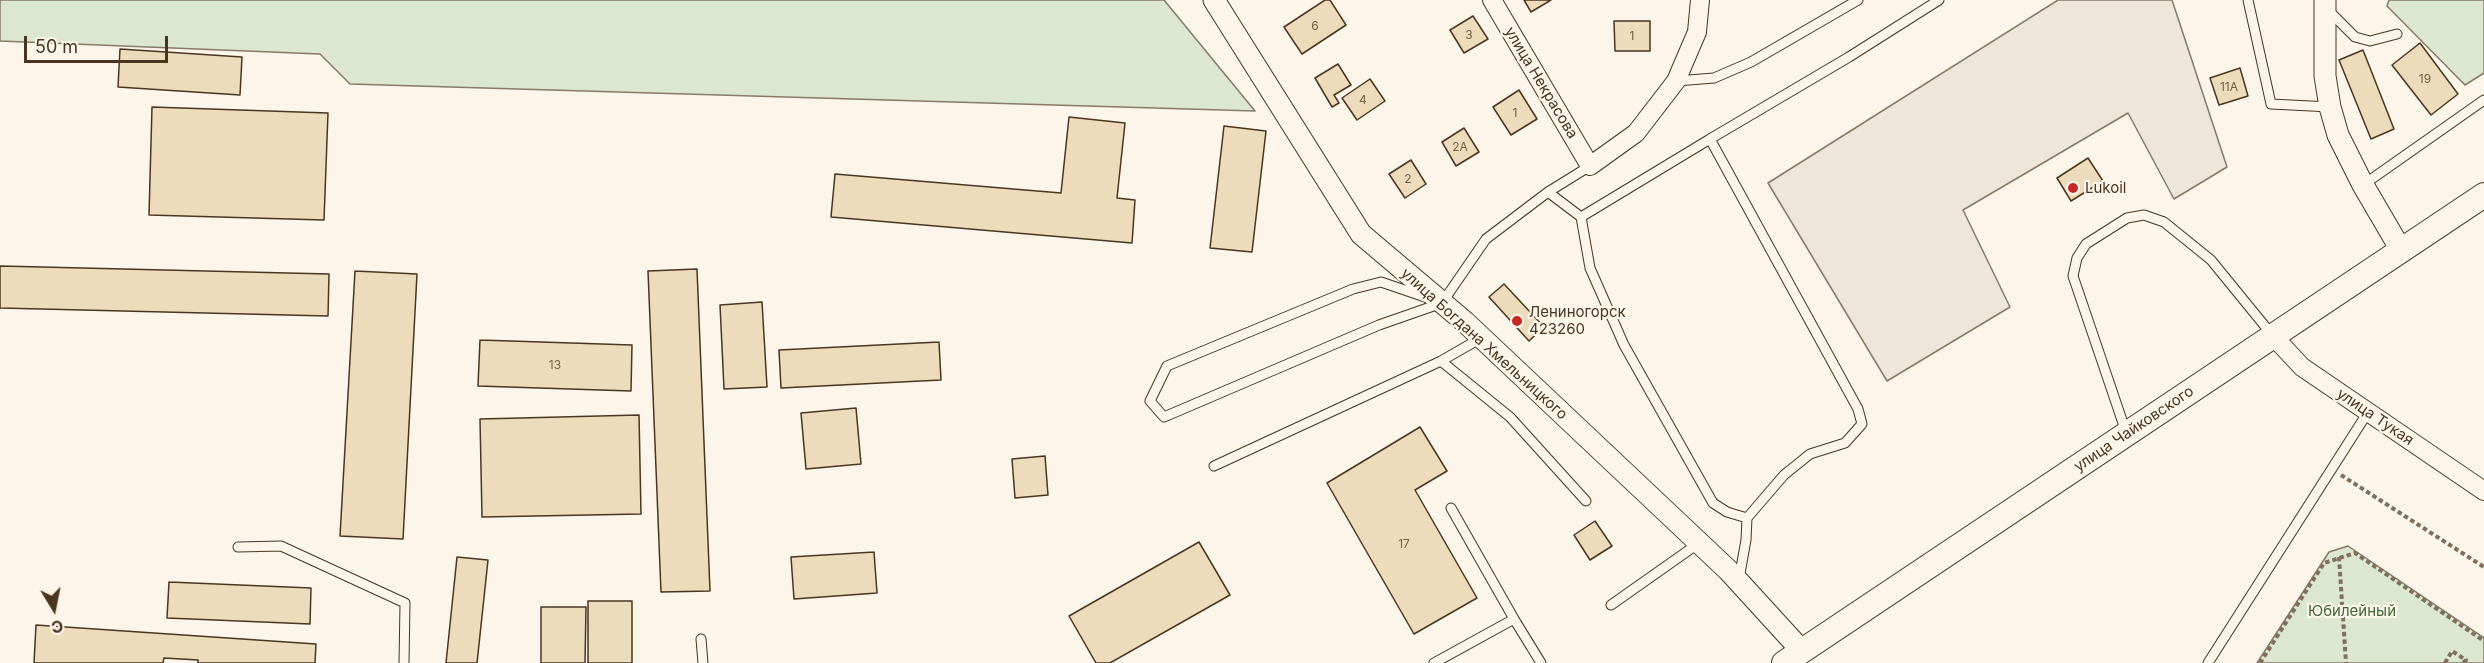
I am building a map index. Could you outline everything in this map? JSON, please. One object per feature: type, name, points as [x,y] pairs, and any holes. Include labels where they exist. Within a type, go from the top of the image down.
[{"type":"main road","name":"улица Чайковского","points":[[1793,657],[2484,195]]},
{"type":"street","name":"улица Богдана Хмельницкого","points":[[1214,0],[1361,234],[1481,338],[1738,581],[1793,657]]},
{"type":"street","name":"улица Некрасова","points":[[1492,0],[1590,166]]},
{"type":"street","points":[[1590,166],[1636,133],[1676,81],[1697,32],[1700,0]]},
{"type":"street","points":[[2323,2],[2325,76],[2338,135],[2362,184],[2401,250]]},
{"type":"street","name":"улица Тукая","points":[[2273,336],[2302,367],[2484,491]]},
{"type":"lane","points":[[1676,81],[1714,78],[1751,62],[1858,0]]},
{"type":"lane","points":[[1581,217],[1849,57],[1939,0]]},
{"type":"lane","points":[[2248,0],[2271,104],[2330,107]]},
{"type":"lane","points":[[2323,2],[2355,37],[2370,41],[2397,34]]},
{"type":"lane","points":[[2362,184],[2484,100]]},
{"type":"lane","points":[[1710,140],[1858,409],[1862,424],[1845,443],[1810,454],[1784,475],[1748,518],[1738,581]]},
{"type":"lane","points":[[1442,303],[1381,282],[1353,289],[1167,366],[1150,401],[1164,417],[1378,325],[1442,303],[1486,239],[1548,192],[1590,166]]},
{"type":"lane","points":[[1548,192],[1581,217],[1590,268],[1624,345],[1713,503],[1727,512],[1748,518]]},
{"type":"lane","points":[[2126,434],[2073,276],[2077,258],[2086,244],[2127,218],[2144,215],[2164,222],[2211,260],[2273,336]]},
{"type":"lane","points":[[1214,466],[1441,361],[1481,338]]},
{"type":"lane","points":[[1441,361],[1510,417],[1586,501]]},
{"type":"lane","points":[[2208,663],[2368,412]]},
{"type":"lane","points":[[1450,508],[1540,663]]},
{"type":"lane","points":[[1611,605],[1699,543]]},
{"type":"lane","points":[[238,547],[281,546],[405,603],[404,663]]},
{"type":"lane","points":[[1434,663],[1514,619]]},
{"type":"lane","points":[[701,639],[703,663]]},
{"type":"path","points":[[2332,469],[2484,567]]},
{"type":"path","points":[[2260,663],[2324,563],[2355,553],[2484,641]]},
{"type":"path","points":[[2339,557],[2346,663]]},
{"type":"path","points":[[2445,663],[2452,651],[2466,660],[2463,663]]},
{"type":"green space","points":[[0,0],[1164,0],[1255,111],[350,84],[320,54],[0,41]]},
{"type":"green space","points":[[2389,0],[2484,0],[2484,73],[2465,85],[2387,6]]},
{"type":"green space","name":"Юбилейный","points":[[2348,546],[2484,638],[2484,663],[2257,663],[2329,552]]},
{"type":"shaded area","points":[[2058,0],[2172,0],[2227,167],[2174,199],[2128,113],[1963,210],[2010,307],[1887,381],[1768,183]]},
{"type":"building","points":[[1325,0],[1330,0],[1346,25],[1302,54],[1284,27]]},
{"type":"building","points":[[1524,0],[1551,0],[1531,12]]},
{"type":"building","points":[[1473,16],[1488,39],[1464,53],[1450,30]]},
{"type":"building","points":[[1614,21],[1650,21],[1650,51],[1615,51]]},
{"type":"building","points":[[2420,43],[2458,94],[2431,115],[2392,65]]},
{"type":"building","points":[[120,49],[242,57],[240,95],[118,87]]},
{"type":"building","points":[[2363,50],[2394,129],[2371,139],[2339,60]]},
{"type":"building","points":[[1338,64],[1351,85],[1334,95],[1339,103],[1332,107],[1315,78]]},
{"type":"building","points":[[2240,68],[2248,96],[2219,105],[2210,78]]},
{"type":"building","points":[[1370,79],[1385,101],[1357,120],[1342,98]]},
{"type":"building","points":[[1519,90],[1537,119],[1511,135],[1493,107]]},
{"type":"building","points":[[152,107],[328,113],[324,220],[149,215]]},
{"type":"building","points":[[1069,117],[1125,123],[1117,198],[1135,200],[1132,243],[831,217],[835,174],[1061,193]]},
{"type":"building","points":[[1224,126],[1266,131],[1252,252],[1210,248]]},
{"type":"building","points":[[1464,128],[1479,152],[1456,166],[1442,142]]},
{"type":"building","points":[[2088,158],[2103,181],[2071,201],[2057,178]]},
{"type":"building","points":[[1411,160],[1426,184],[1405,198],[1389,174]]},
{"type":"building","points":[[0,266],[329,274],[328,316],[0,308]]},
{"type":"building","points":[[697,269],[710,591],[661,592],[648,271]]},
{"type":"building","points":[[355,271],[417,274],[403,539],[340,536]]},
{"type":"building","points":[[1504,284],[1544,327],[1529,341],[1489,297]]},
{"type":"building","points":[[762,302],[767,387],[724,389],[720,305]]},
{"type":"building","points":[[480,340],[632,345],[631,391],[478,386]]},
{"type":"building","points":[[939,342],[941,380],[781,388],[779,350]]},
{"type":"building","points":[[856,408],[861,464],[806,469],[801,413]]},
{"type":"building","points":[[639,415],[641,514],[482,517],[480,419]]},
{"type":"building","points":[[1420,427],[1447,471],[1415,490],[1477,598],[1414,634],[1327,483]]},
{"type":"building","points":[[1045,456],[1048,495],[1015,498],[1012,459]]},
{"type":"building","points":[[1595,521],[1612,546],[1590,560],[1574,535]]},
{"type":"building","points":[[1199,542],[1230,595],[1110,663],[1096,663],[1069,616]]},
{"type":"building","points":[[874,552],[877,593],[794,599],[791,557]]},
{"type":"building","points":[[457,557],[488,560],[477,663],[446,663]]},
{"type":"building","points":[[169,582],[311,588],[310,624],[167,618]]},
{"type":"building","points":[[588,601],[632,601],[632,663],[588,663]]},
{"type":"building","points":[[541,607],[586,607],[585,663],[541,663]]},
{"type":"building","points":[[36,625],[316,644],[315,663],[198,663],[198,660],[164,658],[163,663],[34,663]]},
{"type":"place","name":"Lukoil","points":[[2073,188]]},
{"type":"place","name":"Лениногорск 423260","points":[[1517,321]]}]
